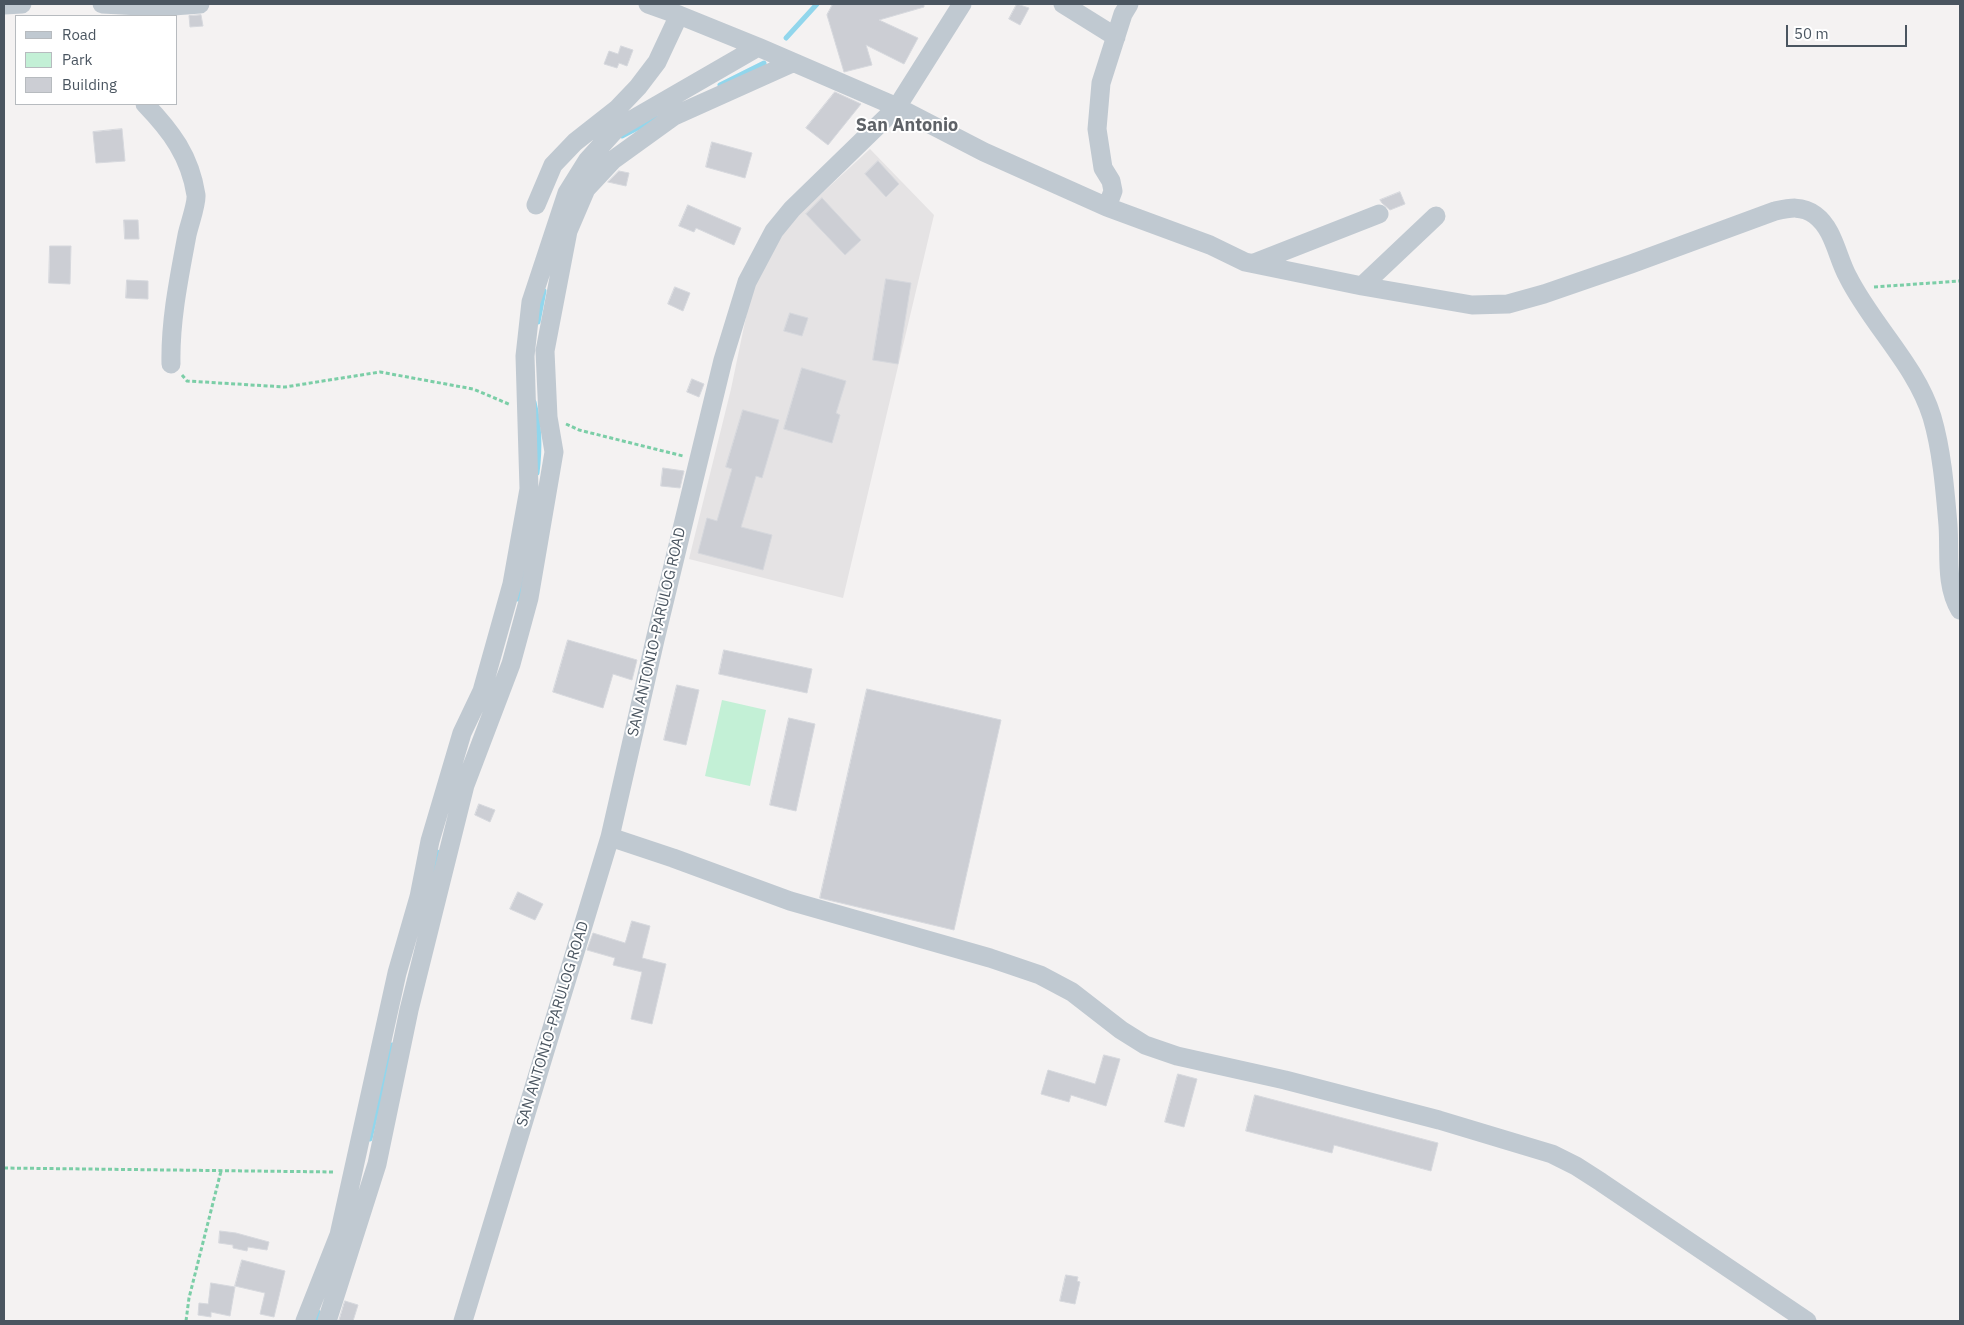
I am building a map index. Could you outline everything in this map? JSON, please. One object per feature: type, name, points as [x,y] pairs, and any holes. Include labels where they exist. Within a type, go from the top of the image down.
[{"type":"street","points":[[4,6],[22,4]]},
{"type":"street","points":[[102,4],[125,11],[194,4]]},
{"type":"street","name":"SAN ANTONIO-PARULOG ROAD","points":[[462,1321],[610,837],[698,459],[723,360],[747,282],[774,231],[792,209],[896,108],[962,4]]},
{"type":"street","points":[[1064,4],[1116,37]]},
{"type":"street","points":[[1107,207],[1113,192],[1111,181],[1103,168],[1097,129],[1101,83],[1123,14],[1129,4]]},
{"type":"street","points":[[656,5],[758,47],[896,108],[984,152],[1107,207],[1210,245],[1246,262],[1362,286],[1472,305],[1508,304],[1544,294],[1775,211],[1796,206],[1814,214],[1827,228],[1854,289],[1914,379],[1931,416],[1940,458],[1947,516],[1950,586],[1960,610]]},
{"type":"street","points":[[536,205],[553,165],[575,142],[617,109],[638,87],[657,62],[679,15]]},
{"type":"street","points":[[305,1321],[339,1236],[397,973],[419,897],[430,841],[462,733],[482,691],[512,584],[529,489],[525,356],[531,302],[567,193],[587,161],[616,129],[758,47]]},
{"type":"street","points":[[327,1321],[377,1164],[409,1010],[465,785],[511,664],[529,598],[554,452],[548,417],[544,351],[568,231],[586,189],[613,160],[674,116],[792,63]]},
{"type":"street","points":[[145,105],[169,129],[187,161],[196,197],[186,239],[171,338],[171,364]]},
{"type":"street","points":[[1254,263],[1379,214]]},
{"type":"street","points":[[1362,286],[1436,216]]},
{"type":"street","points":[[610,837],[790,901],[990,958],[1040,975],[1072,992],[1121,1030],[1145,1044],[1177,1056],[1285,1080],[1429,1118],[1552,1154],[1601,1182],[1807,1321]]},
{"type":"path","points":[[1854,289],[1960,281]]},
{"type":"path","points":[[171,364],[186,381],[285,387],[380,372],[473,389],[527,412]]},
{"type":"path","points":[[548,417],[579,430],[698,459]]},
{"type":"path","points":[[4,1168],[353,1173]]},
{"type":"path","points":[[186,1321],[189,1298],[221,1171]]},
{"type":"shaded area","points":[[870,149],[934,215],[843,598],[689,559],[731,389],[752,288],[772,247],[795,218]]},
{"type":"green space","points":[[722,700],[766,710],[750,786],[705,776]]},
{"type":"building","points":[[833,4],[924,4],[924,7],[879,20],[918,38],[904,64],[866,45],[872,65],[844,72],[827,15]]},
{"type":"building","points":[[1017,4],[1029,8],[1020,25],[1009,19]]},
{"type":"building","points":[[201,15],[203,26],[190,27],[189,16]]},
{"type":"building","points":[[621,46],[633,50],[627,66],[619,63],[617,68],[604,64],[609,51],[618,54]]},
{"type":"building","points":[[835,92],[861,104],[828,145],[806,128]]},
{"type":"building","points":[[122,129],[125,161],[96,163],[93,132]]},
{"type":"building","points":[[712,142],[752,153],[745,178],[706,167]]},
{"type":"building","points":[[878,161],[899,184],[886,197],[865,174]]},
{"type":"building","points":[[619,171],[629,173],[626,186],[608,182]]},
{"type":"building","points":[[1400,192],[1405,204],[1390,210],[1380,200]]},
{"type":"building","points":[[822,198],[861,240],[845,255],[806,214]]},
{"type":"building","points":[[688,205],[741,228],[734,245],[696,228],[694,232],[679,226]]},
{"type":"building","points":[[124,220],[138,220],[139,239],[125,239]]},
{"type":"building","points":[[50,246],[71,246],[70,284],[49,283]]},
{"type":"building","points":[[886,279],[911,283],[898,364],[873,360]]},
{"type":"building","points":[[127,280],[148,281],[148,299],[126,298]]},
{"type":"building","points":[[675,287],[690,293],[683,311],[668,304]]},
{"type":"building","points":[[790,313],[808,318],[802,336],[784,331]]},
{"type":"building","points":[[802,368],[846,381],[836,413],[840,415],[832,443],[784,429]]},
{"type":"building","points":[[692,379],[704,384],[699,397],[687,392]]},
{"type":"building","points":[[743,410],[779,420],[762,478],[756,476],[741,527],[772,535],[763,570],[698,553],[707,518],[717,521],[732,469],[726,467]]},
{"type":"building","points":[[663,468],[684,471],[680,488],[661,486]]},
{"type":"building","points":[[568,640],[637,660],[632,680],[613,674],[603,708],[553,692]]},
{"type":"building","points":[[724,650],[812,669],[807,693],[719,674]]},
{"type":"building","points":[[677,685],[699,690],[686,745],[664,740]]},
{"type":"building","points":[[867,689],[1001,720],[954,930],[820,898]]},
{"type":"building","points":[[789,718],[815,724],[796,811],[770,805]]},
{"type":"building","points":[[479,804],[495,810],[490,822],[475,815]]},
{"type":"building","points":[[518,892],[543,904],[535,920],[510,909]]},
{"type":"building","points":[[632,921],[650,926],[642,958],[666,964],[652,1024],[631,1019],[642,972],[613,965],[615,958],[587,950],[593,933],[625,943]]},
{"type":"building","points":[[1104,1055],[1120,1059],[1106,1106],[1071,1095],[1069,1102],[1041,1094],[1048,1070],[1095,1084]]},
{"type":"building","points":[[1178,1074],[1197,1079],[1184,1127],[1165,1122]]},
{"type":"building","points":[[1255,1095],[1438,1143],[1431,1171],[1334,1145],[1332,1153],[1246,1131]]},
{"type":"building","points":[[220,1231],[236,1233],[269,1242],[267,1250],[248,1247],[247,1251],[233,1248],[233,1245],[219,1243]]},
{"type":"building","points":[[242,1260],[285,1271],[274,1317],[260,1314],[265,1293],[235,1286]]},
{"type":"building","points":[[1066,1275],[1078,1277],[1077,1281],[1080,1282],[1075,1304],[1060,1301]]},
{"type":"building","points":[[211,1283],[235,1287],[230,1316],[211,1312],[211,1317],[198,1315],[199,1303],[208,1304]]},
{"type":"building","points":[[345,1301],[358,1305],[353,1321],[339,1321]]},
{"type":"waterway","points":[[786,38],[817,4]]},
{"type":"waterway","points":[[720,85],[764,63]]},
{"type":"waterway","points":[[622,136],[657,118]]},
{"type":"waterway","points":[[538,322],[544,291]]},
{"type":"waterway","points":[[534,402],[539,438],[537,473]]},
{"type":"waterway","points":[[518,599],[523,582],[525,561]]},
{"type":"waterway","points":[[434,871],[437,852]]},
{"type":"waterway","points":[[370,1139],[392,1045]]},
{"type":"waterway","points":[[315,1321],[318,1312]]},
{"type":"district","name":"San Antonio","points":[[907,126]]}]
